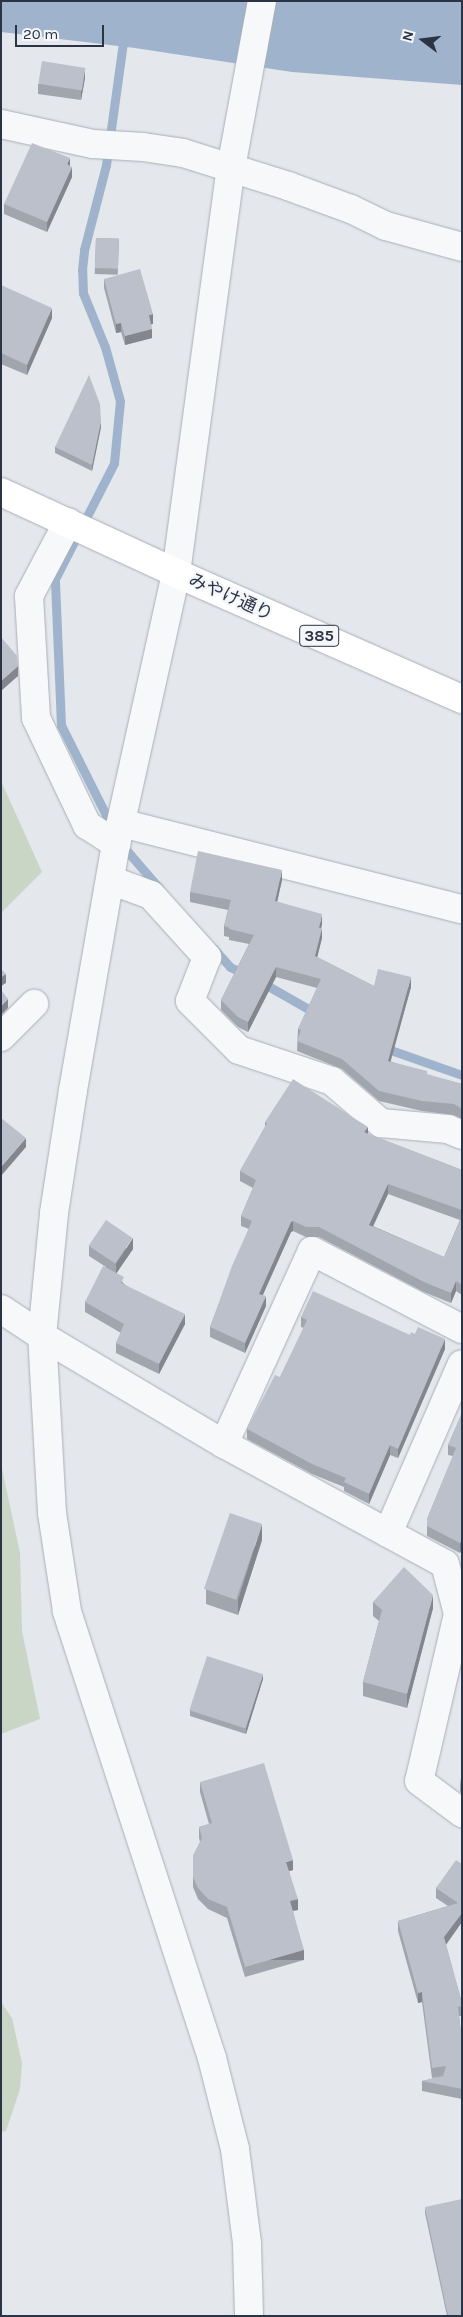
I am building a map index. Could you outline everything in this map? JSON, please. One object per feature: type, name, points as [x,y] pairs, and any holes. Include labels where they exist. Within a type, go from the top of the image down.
[{"type":"highway","name":"みやけ通り","points":[[1,492],[176,573],[462,699]]},
{"type":"street","points":[[249,2316],[247,2243],[234,2148],[212,2058],[67,1611],[52,1513],[42,1336],[54,1213],[70,1109],[119,833],[176,573],[232,161],[262,1]]},
{"type":"street","points":[[1,124],[92,144],[136,146],[232,161],[288,186],[351,209],[386,226],[462,247]]},
{"type":"street","points":[[68,522],[29,596],[36,718],[86,825],[462,909]]},
{"type":"street","points":[[110,880],[151,895],[207,957],[190,1001],[240,1050],[332,1082],[382,1124],[448,1128],[462,1135]]},
{"type":"street","points":[[1,1037],[34,1004]]},
{"type":"street","points":[[224,1444],[312,1250],[462,1328]]},
{"type":"street","points":[[1,1309],[42,1336],[224,1444],[445,1564],[458,1614],[419,1781],[462,1813]]},
{"type":"street","points":[[388,1533],[462,1364]]},
{"type":"green space","points":[[1,781],[42,872],[1,913]]},
{"type":"green space","points":[[1,1464],[20,1553],[22,1631],[40,1719],[1,1734]]},
{"type":"green space","points":[[1,2002],[12,2018],[22,2063],[20,2089],[6,2131],[1,2132]]},
{"type":"water","points":[[1,1],[462,1],[462,85],[292,72],[135,48],[1,32]]},
{"type":"building","points":[[42,61],[85,68],[82,91],[38,84]]},
{"type":"building","points":[[32,143],[70,158],[67,164],[72,167],[47,222],[4,204]]},
{"type":"building","points":[[96,238],[119,239],[118,269],[95,268]]},
{"type":"building","points":[[140,269],[153,314],[149,315],[152,329],[125,336],[121,323],[116,324],[104,279]]},
{"type":"building","points":[[1,285],[52,308],[27,365],[1,353]]},
{"type":"building","points":[[89,375],[100,404],[101,421],[92,465],[55,447]]},
{"type":"building","points":[[1,637],[17,656],[18,666],[1,681]]},
{"type":"building","points":[[198,851],[282,870],[275,901],[322,914],[319,928],[322,928],[315,956],[374,986],[378,969],[411,977],[388,1061],[427,1071],[427,1074],[462,1084],[462,1109],[454,1104],[422,1101],[379,1091],[342,1059],[297,1041],[301,1030],[298,1029],[321,979],[276,967],[248,1022],[238,1017],[221,1000],[254,935],[224,926],[231,900],[190,892]]},
{"type":"building","points":[[1,969],[6,974],[1,977]]},
{"type":"building","points":[[1,990],[8,999],[1,1006]]},
{"type":"building","points":[[293,1079],[368,1127],[364,1132],[462,1170],[462,1210],[388,1184],[369,1225],[444,1257],[462,1217],[462,1285],[456,1281],[451,1293],[424,1282],[319,1227],[306,1227],[293,1221],[259,1294],[266,1296],[245,1343],[210,1327],[232,1266],[252,1221],[241,1216],[256,1180],[240,1171],[267,1123],[265,1122]]},
{"type":"building","points":[[1,1118],[26,1138],[1,1167]]},
{"type":"building","points":[[106,1220],[133,1238],[115,1264],[89,1246]]},
{"type":"building","points":[[103,1266],[124,1277],[121,1283],[185,1314],[159,1364],[116,1343],[124,1324],[85,1302]]},
{"type":"building","points":[[313,1291],[410,1335],[411,1332],[415,1334],[418,1327],[445,1339],[398,1449],[390,1445],[369,1494],[344,1482],[346,1478],[312,1464],[247,1429],[275,1375],[280,1377],[307,1320],[301,1317]]},
{"type":"building","points":[[462,1413],[462,1539],[460,1543],[427,1526],[427,1519],[456,1448],[448,1445]]},
{"type":"building","points":[[230,1513],[262,1524],[236,1600],[204,1589]]},
{"type":"building","points":[[404,1567],[433,1595],[407,1694],[363,1682],[382,1610],[373,1602]]},
{"type":"building","points":[[207,1656],[263,1674],[245,1728],[189,1710]]},
{"type":"building","points":[[264,1763],[293,1860],[286,1862],[298,1899],[290,1901],[304,1950],[245,1967],[227,1907],[208,1899],[198,1888],[193,1877],[193,1856],[202,1838],[199,1827],[212,1823],[200,1782]]},
{"type":"building","points":[[456,1860],[462,1864],[462,1913],[444,1937],[462,2003],[462,2006],[458,2007],[462,2040],[462,2089],[422,2081],[443,2076],[446,2066],[432,2068],[422,1992],[418,1993],[398,1921],[458,1903],[436,1888]]},
{"type":"building","points":[[462,2199],[462,2316],[448,2316],[425,2207]]},
{"type":"waterway","points":[[112,827],[61,725],[55,579],[114,463],[120,401],[105,347],[83,293],[82,270],[84,250],[106,165],[124,35]]},
{"type":"waterway","points":[[122,845],[159,888]]},
{"type":"waterway","points":[[213,948],[230,967],[247,975]]},
{"type":"waterway","points":[[261,982],[317,1014]]},
{"type":"waterway","points":[[382,1047],[462,1075]]}]
